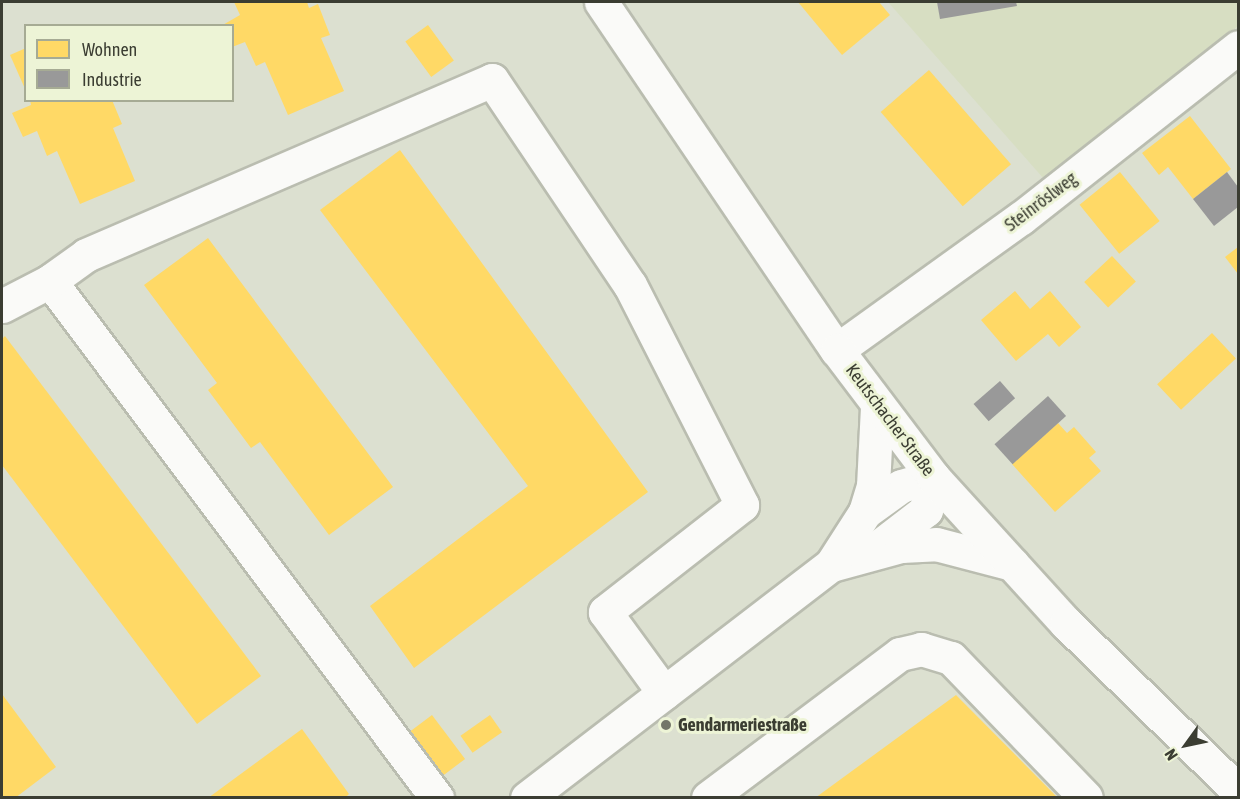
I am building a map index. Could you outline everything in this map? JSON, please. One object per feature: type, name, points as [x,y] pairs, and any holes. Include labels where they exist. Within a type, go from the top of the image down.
[{"type":"street","name":"Keutschacher Straße","points":[[602,2],[837,350],[877,406],[933,477],[1066,623],[1239,791]]},
{"type":"street","name":"Steinröslweg","points":[[837,350],[1021,218],[1239,47]]},
{"type":"street","points":[[2,306],[50,281],[86,255],[492,80],[630,285],[742,505],[605,612],[664,693]]},
{"type":"street","points":[[50,281],[437,798]]},
{"type":"street","points":[[526,798],[831,565],[865,512],[873,486],[877,406]]},
{"type":"street","points":[[865,512],[901,486],[933,477],[926,510],[867,555]]},
{"type":"street","points":[[831,565],[901,546],[936,543],[1012,564]]},
{"type":"street","points":[[708,798],[900,654],[921,649],[951,658],[1086,798]]},
{"type":"shaded area","points":[[888,2],[1238,2],[1238,26],[1044,179]]},
{"type":"building: Wohnen","points":[[234,2],[307,2],[309,8],[318,4],[330,35],[321,38],[344,91],[288,115],[265,62],[256,66],[245,42],[234,46],[234,24],[224,24],[240,15]]},
{"type":"building: Wohnen","points":[[798,2],[879,2],[890,15],[842,55]]},
{"type":"building: Wohnen","points":[[428,25],[454,61],[431,77],[405,41]]},
{"type":"building: Wohnen","points":[[24,49],[24,86],[10,55]]},
{"type":"building: Wohnen","points":[[929,70],[1011,164],[963,206],[881,112]]},
{"type":"building: Wohnen","points":[[30,102],[113,102],[122,124],[113,128],[135,181],[80,204],[57,151],[47,156],[37,131],[23,137],[12,113],[31,105]]},
{"type":"building: Wohnen","points":[[1190,116],[1231,169],[1193,199],[1168,167],[1159,175],[1142,153]]},
{"type":"building: Wohnen","points":[[400,150],[648,492],[414,668],[370,606],[528,486],[320,210]]},
{"type":"building: Wohnen","points":[[1120,172],[1160,221],[1119,254],[1080,205]]},
{"type":"building: Wohnen","points":[[208,238],[393,487],[329,535],[260,442],[251,448],[208,390],[217,383],[144,285]]},
{"type":"building: Wohnen","points":[[1238,247],[1238,274],[1225,257]]},
{"type":"building: Wohnen","points":[[1112,256],[1136,282],[1108,308],[1084,282]]},
{"type":"building: Wohnen","points":[[1015,291],[1030,309],[1050,291],[1081,327],[1059,347],[1048,334],[1016,361],[981,320]]},
{"type":"building: Wohnen","points":[[1212,333],[1236,359],[1181,410],[1157,384]]},
{"type":"building: Wohnen","points":[[5,336],[261,676],[197,724],[2,465],[2,339]]},
{"type":"building: Wohnen","points":[[1058,423],[1067,433],[1074,427],[1096,452],[1089,458],[1101,471],[1055,512],[1012,464]]},
{"type":"building: Wohnen","points":[[2,694],[56,767],[15,798],[2,798]]},
{"type":"building: Wohnen","points":[[956,695],[1058,798],[815,798]]},
{"type":"building: Wohnen","points":[[432,715],[465,759],[441,777],[408,733]]},
{"type":"building: Wohnen","points":[[490,715],[502,732],[473,753],[461,736]]},
{"type":"building: Wohnen","points":[[302,729],[349,794],[345,798],[208,798]]},
{"type":"building: Industrie","points":[[937,2],[1016,2],[1017,6],[940,19]]},
{"type":"building: Industrie","points":[[1227,172],[1238,187],[1238,207],[1214,226],[1193,199]]},
{"type":"building: Industrie","points":[[1000,381],[1015,398],[989,421],[974,404]]},
{"type":"building: Industrie","points":[[1048,396],[1066,416],[1013,464],[994,444]]},
{"type":"place","name":"Gendarmeriestraße","points":[[666,725]]}]
